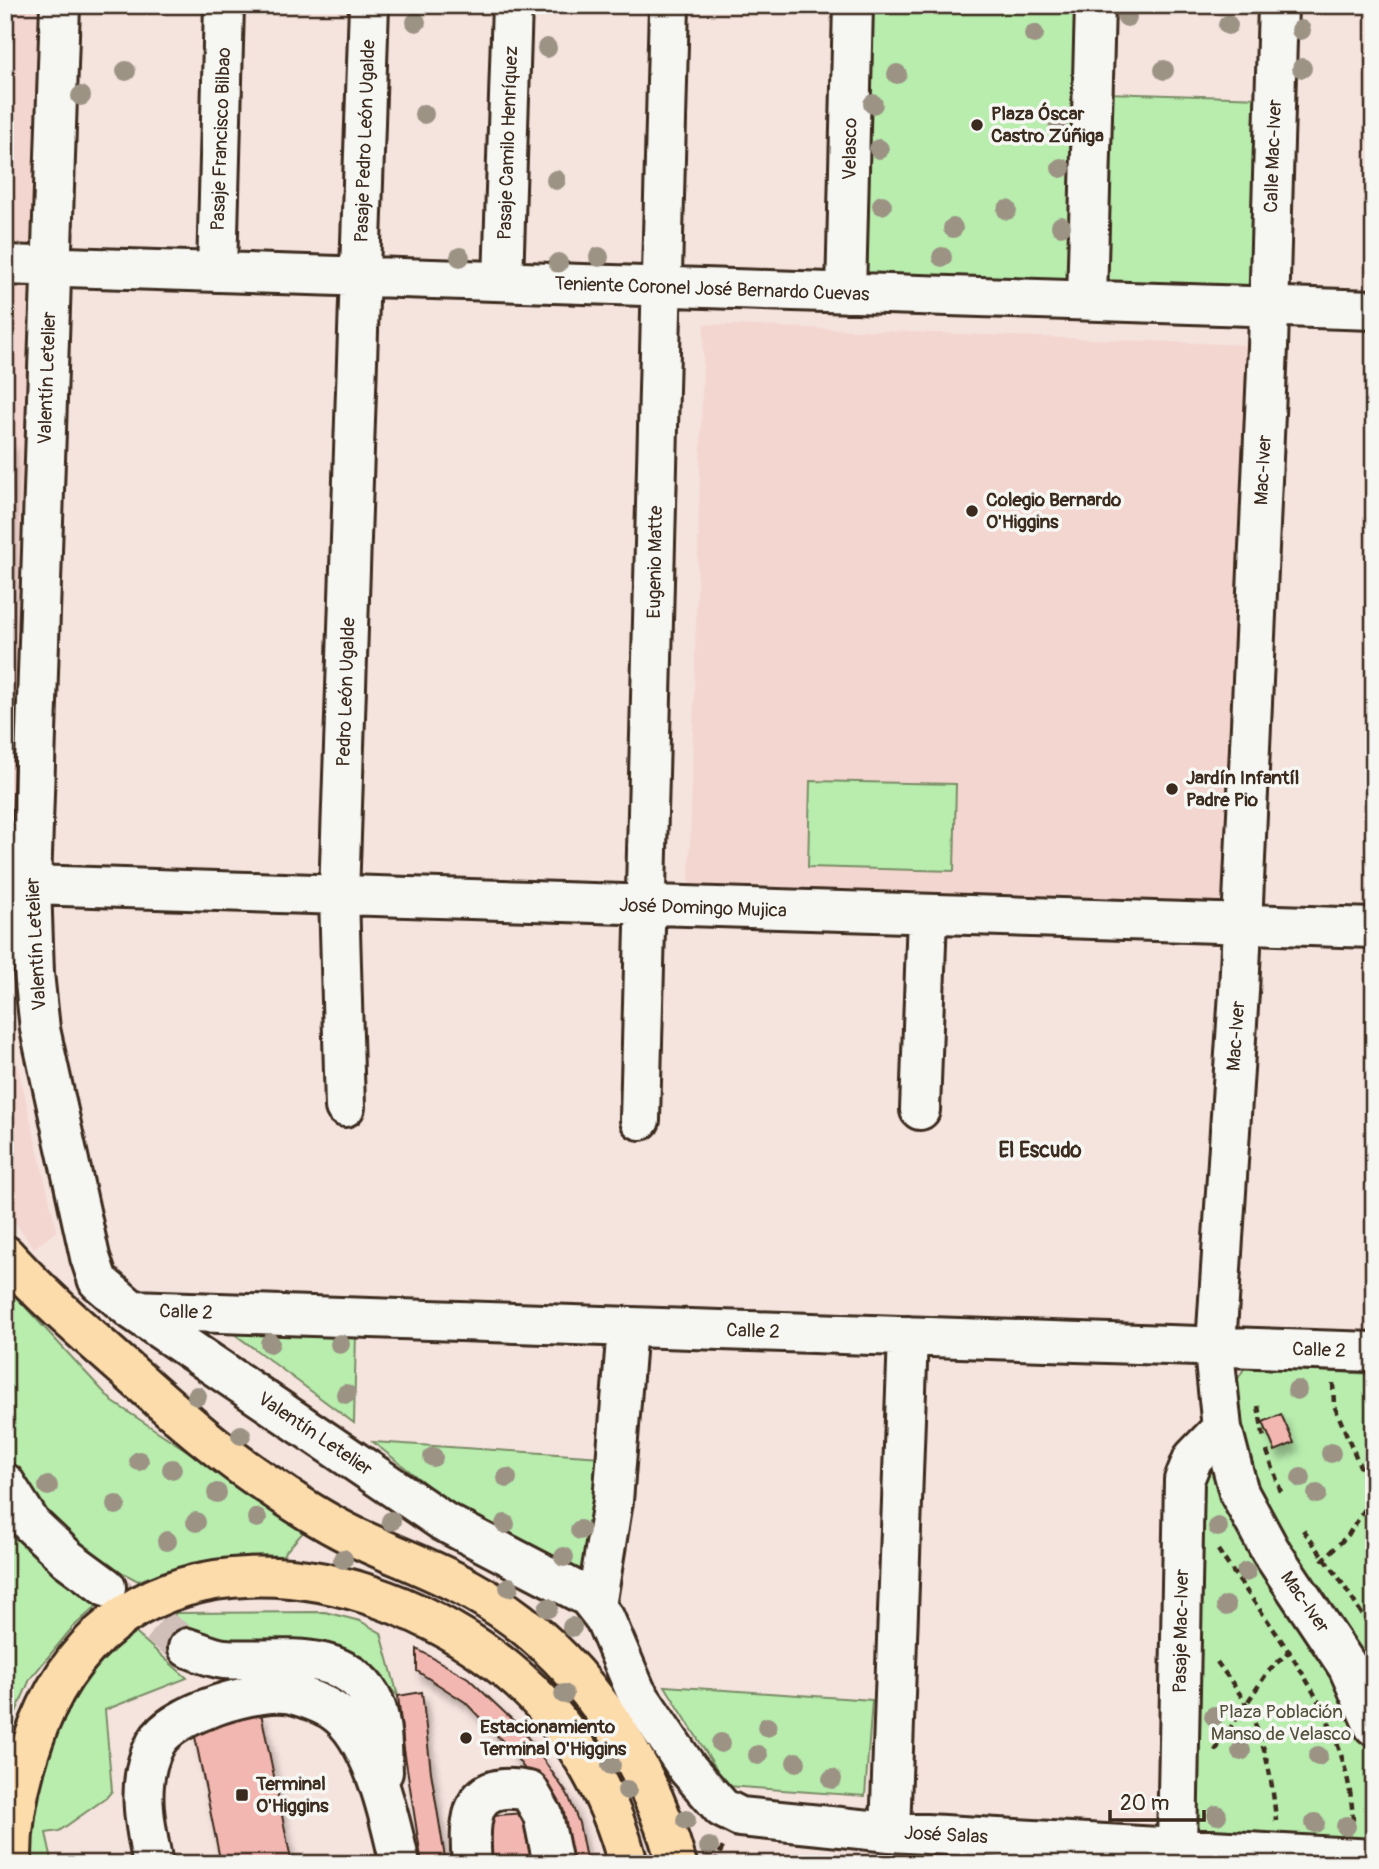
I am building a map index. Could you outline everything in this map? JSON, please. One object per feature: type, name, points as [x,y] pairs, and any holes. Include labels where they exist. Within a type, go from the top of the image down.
[{"type":"highway","points":[[5,1255],[61,1312],[184,1420],[270,1486],[365,1542],[469,1588],[529,1630],[589,1690],[615,1726],[649,1788],[677,1864]]},
{"type":"highway","points":[[10,1864],[14,1816],[29,1750],[63,1676],[82,1650],[125,1612],[169,1590],[214,1580],[256,1575],[318,1581],[392,1602],[456,1633],[492,1658],[533,1694],[576,1746],[615,1819],[628,1864]]},
{"type":"highway","points":[[5,1849],[10,1864]]},
{"type":"street","name":"Valentín Letelier","points":[[60,5],[31,885],[34,973],[40,1028],[90,1257],[98,1281],[132,1310],[444,1522],[577,1590],[596,1606]]},
{"type":"street","name":"Pasaje Francisco Bilbao","points":[[217,272],[224,5]]},
{"type":"street","name":"Pasaje Pedro León Ugalde","points":[[360,277],[369,5]]},
{"type":"street","name":"Pasaje Camilo Henríquez","points":[[503,281],[512,5]]},
{"type":"street","name":"Eugenio Matte","points":[[640,1119],[669,5]]},
{"type":"street","name":"Velasco","points":[[846,293],[853,5]]},
{"type":"street","points":[[1087,300],[1094,5]]},
{"type":"street","name":"Calle Mac-Iver","points":[[1268,306],[1278,5]]},
{"type":"street","name":"Teniente Coronel José Bernardo Cuevas","points":[[5,265],[1061,302],[1087,300],[1374,310]]},
{"type":"street","name":"Pedro León Ugalde","points":[[345,1107],[339,895],[360,277]]},
{"type":"street","name":"Mac-Iver","points":[[1268,306],[1241,925],[1215,1347],[1222,1427],[1234,1480],[1246,1508],[1348,1667],[1374,1726]]},
{"type":"street","name":"José Domingo Mujica","points":[[31,885],[1374,928]]},
{"type":"street","points":[[920,1110],[927,915]]},
{"type":"street","name":"Calle 2","points":[[132,1310],[1374,1352]]},
{"type":"street","points":[[596,1606],[613,1501],[627,1327]]},
{"type":"street","points":[[890,1832],[908,1336]]},
{"type":"street","name":"Pasaje Mac-Iver","points":[[1177,1847],[1184,1480],[1193,1458],[1222,1427]]},
{"type":"street","points":[[5,1483],[31,1524],[68,1559],[106,1587]]},
{"type":"street","name":"José Salas","points":[[596,1606],[606,1619],[636,1692],[707,1793],[722,1808],[740,1817],[890,1832],[1364,1858]]},
{"type":"street","points":[[188,1648],[223,1659],[311,1660],[348,1673],[372,1699],[381,1736],[385,1795],[400,1864]]},
{"type":"street","points":[[153,1864],[143,1816],[146,1771],[156,1741],[186,1717],[233,1699],[290,1694],[333,1711],[360,1742],[385,1795]]},
{"type":"street","points":[[472,1864],[470,1818],[483,1796],[505,1786],[529,1791],[543,1815],[553,1864]]},
{"type":"path","points":[[1252,1348],[1266,1447],[1288,1504]]},
{"type":"path","points":[[1295,1588],[1348,1535],[1373,1498],[1334,1405],[1331,1350]]},
{"type":"path","points":[[1300,1527],[1374,1633]]},
{"type":"path","points":[[1216,1547],[1290,1651],[1317,1698],[1346,1772],[1364,1858]]},
{"type":"path","points":[[1209,1760],[1268,1673],[1321,1623]]},
{"type":"path","points":[[1181,1633],[1216,1661],[1247,1705],[1273,1788],[1278,1853]]},
{"type":"shaded area","points":[[5,5],[46,5],[21,900],[5,901]]},
{"type":"shaded area","name":"Colegio Bernardo O'Higgins","points":[[704,324],[1250,345],[1230,902],[689,884]]},
{"type":"shaded area","points":[[5,1013],[57,1231],[34,1248],[5,1209]]},
{"type":"green space","name":"Plaza Óscar Castro Zúñiga","points":[[871,5],[1083,5],[1075,285],[863,279]]},
{"type":"green space","points":[[1106,93],[1262,98],[1256,292],[1100,287]]},
{"type":"green space","points":[[810,781],[956,784],[954,871],[808,867]]},
{"type":"green space","points":[[5,1285],[113,1402],[306,1529],[282,1556],[244,1556],[208,1561],[138,1581],[116,1569],[111,1576],[44,1524],[5,1468]]},
{"type":"green space","points":[[225,1327],[356,1331],[354,1423]]},
{"type":"green space","name":"Plaza Población Manso de Velasco","points":[[1245,1367],[1374,1374],[1374,1746],[1370,1749],[1374,1761],[1374,1843],[1187,1833],[1193,1481]]},
{"type":"green space","points":[[373,1442],[602,1457],[584,1581],[482,1529]]},
{"type":"green space","points":[[5,1518],[101,1602],[72,1628],[30,1679],[5,1738]]},
{"type":"green space","points":[[325,1612],[360,1621],[381,1633],[398,1696],[378,1676],[226,1645],[175,1619],[175,1613]]},
{"type":"green space","points":[[130,1628],[187,1678],[105,1710],[112,1791],[59,1831],[46,1833],[53,1864],[24,1864],[49,1720]]},
{"type":"green space","points":[[665,1686],[872,1700],[865,1796],[727,1786]]},
{"type":"building","points":[[5,442],[11,442],[9,614],[5,614]]},
{"type":"building","points":[[1281,1414],[1294,1443],[1275,1451],[1263,1422]]},
{"type":"building","points":[[417,1649],[468,1678],[521,1728],[568,1795],[579,1823],[587,1864],[564,1864],[537,1786],[510,1749],[465,1702],[417,1671]]},
{"type":"building","points":[[422,1692],[431,1772],[446,1864],[422,1864],[404,1749],[398,1696]]},
{"type":"building","name":"Terminal O'Higgins","points":[[261,1713],[292,1864],[221,1864],[193,1727]]},
{"type":"building","points":[[536,1812],[540,1864],[491,1864],[487,1816]]},
{"type":"tunnel","points":[[111,1592],[188,1648]]},
{"type":"place","name":"Plaza Óscar Castro Zúñiga","points":[[977,125]]},
{"type":"place","name":"Colegio Bernardo O'Higgins","points":[[972,511]]},
{"type":"place","name":"Jardín Infantíl Padre Pio","points":[[1172,789]]},
{"type":"place","name":"Estacionamiento Terminal O'Higgins","points":[[466,1738]]},
{"type":"place","name":"Terminal O'Higgins","points":[[242,1795]]},
{"type":"district","name":"El Escudo","points":[[1040,1150]]}]
